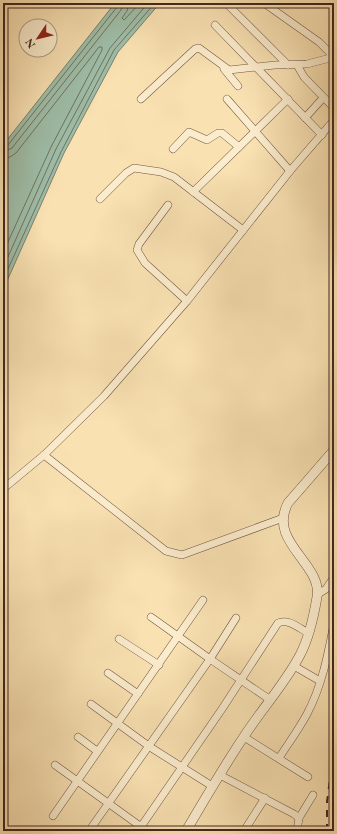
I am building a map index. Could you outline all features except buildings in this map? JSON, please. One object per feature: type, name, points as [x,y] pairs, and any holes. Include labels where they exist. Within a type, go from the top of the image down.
[{"type":"street","points":[[226,3],[288,64]]},
{"type":"street","points":[[224,68],[234,71],[288,64],[297,65],[334,57],[319,42],[264,3]]},
{"type":"street","points":[[215,25],[322,135]]},
{"type":"street","points":[[141,100],[195,49],[199,48],[224,68],[238,86]]},
{"type":"street","points":[[297,65],[304,77],[334,108]]},
{"type":"street","points":[[305,118],[324,98]]},
{"type":"street","points":[[227,99],[254,132],[290,171]]},
{"type":"street","points":[[193,192],[288,99]]},
{"type":"street","points":[[3,489],[44,455],[104,396],[187,301],[242,230],[334,120]]},
{"type":"street","points":[[172,149],[189,132],[207,140],[218,133],[222,133],[239,147]]},
{"type":"street","points":[[100,199],[126,172],[134,168],[161,172],[169,175],[193,192],[242,230]]},
{"type":"street","points":[[168,205],[139,244],[137,250],[145,263],[187,301]]},
{"type":"street","points":[[186,831],[212,786],[269,699],[294,666],[301,654],[318,594],[314,578],[286,532],[283,518],[288,503],[334,450]]},
{"type":"street","points":[[44,455],[166,551],[174,555],[182,555],[283,518]]},
{"type":"street","points":[[318,594],[326,588],[334,578]]},
{"type":"street","points":[[53,816],[203,600]]},
{"type":"street","points":[[151,616],[210,659],[269,699]]},
{"type":"street","points":[[89,831],[150,747],[236,618]]},
{"type":"street","points":[[55,765],[108,803],[142,830],[278,623],[282,621],[288,622],[308,633]]},
{"type":"street","points":[[279,758],[307,714],[327,662],[327,651],[334,623]]},
{"type":"street","points":[[119,639],[159,665]]},
{"type":"street","points":[[294,666],[320,681]]},
{"type":"street","points":[[108,673],[138,694]]},
{"type":"street","points":[[91,704],[150,747],[212,786]]},
{"type":"street","points":[[78,736],[97,751]]},
{"type":"street","points":[[244,737],[308,777]]},
{"type":"street","points":[[220,775],[299,818]]},
{"type":"street","points":[[297,831],[299,818],[313,795]]},
{"type":"street","points":[[244,831],[264,798]]},
{"type":"water","points":[[115,3],[160,3],[118,52],[64,153],[3,290],[3,145]]},
{"type":"railway","points":[[327,831],[327,802],[334,749]]}]
